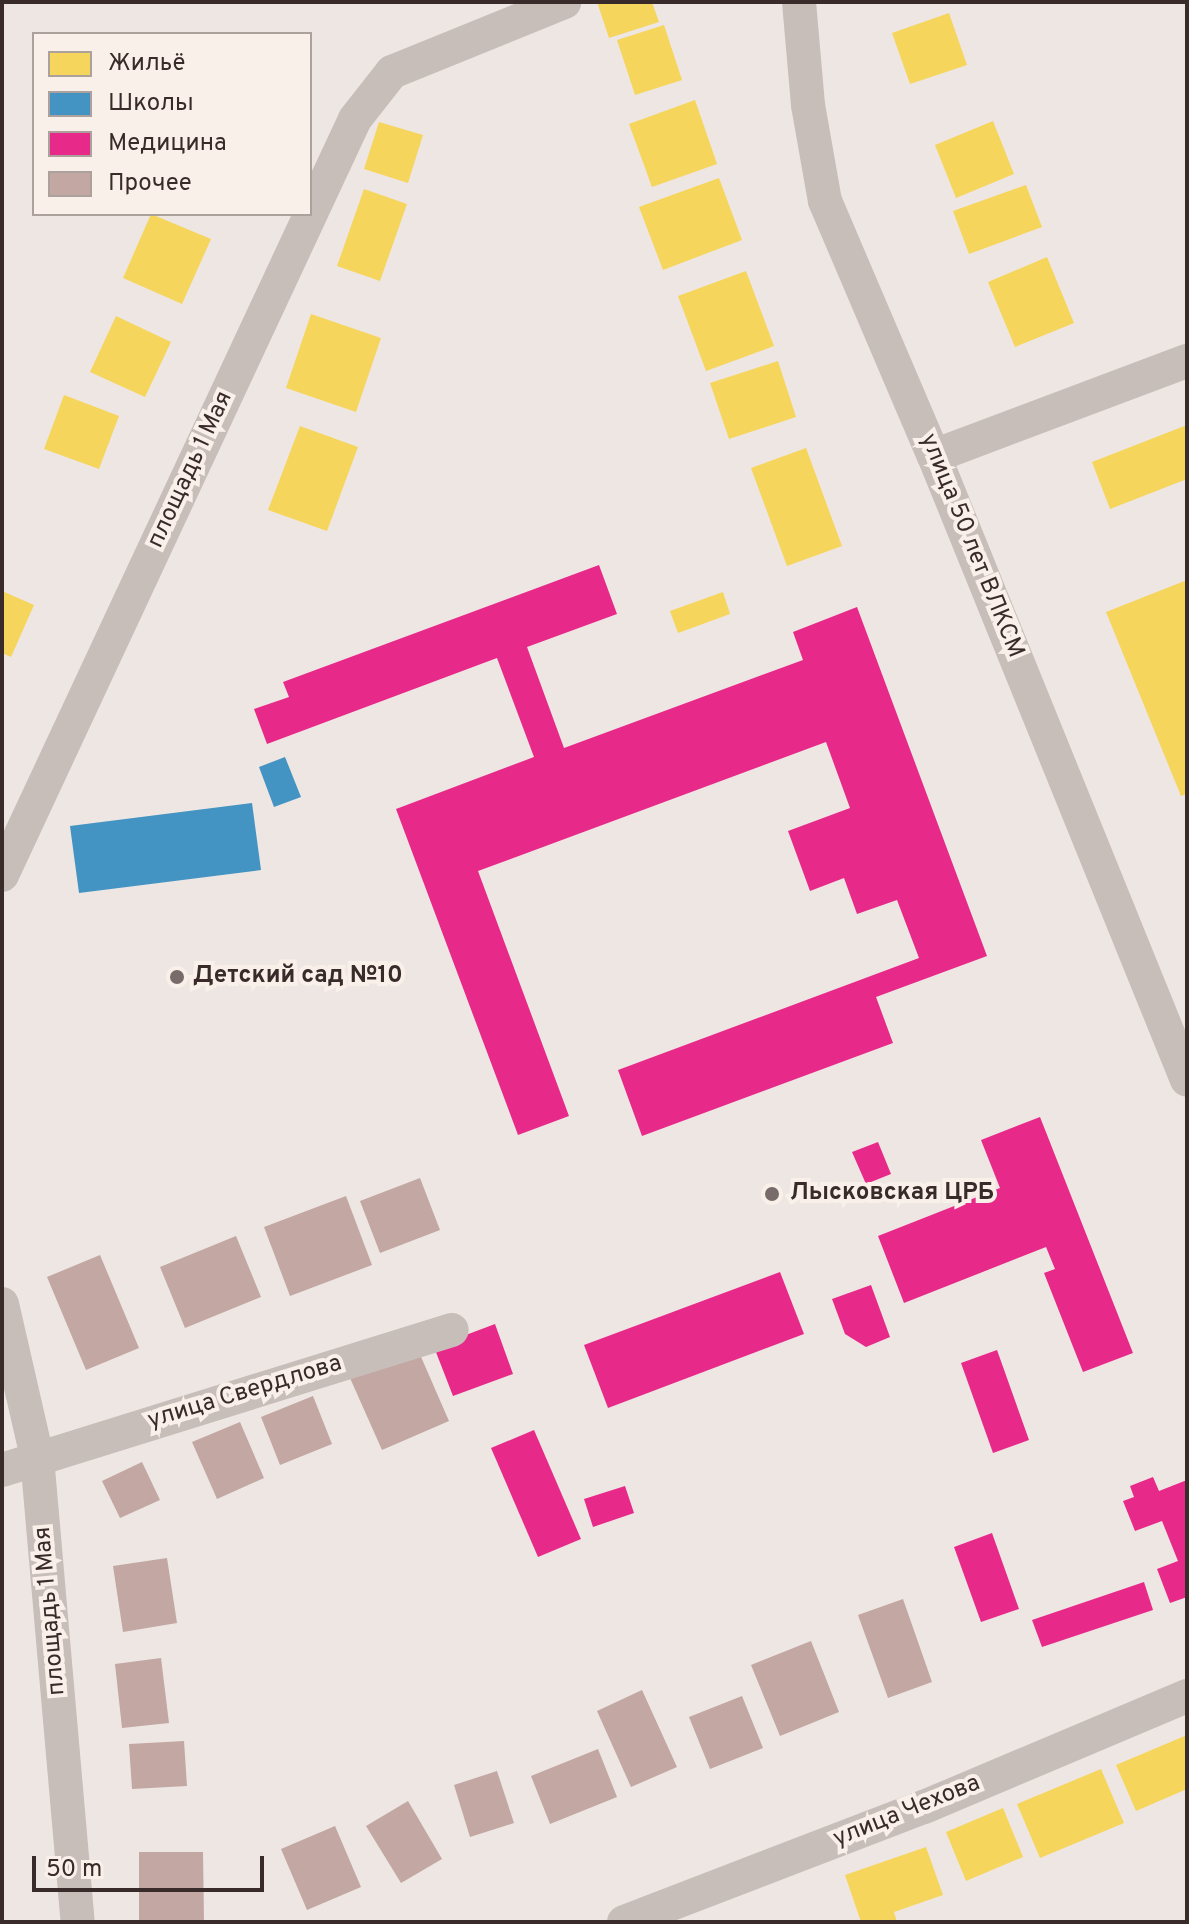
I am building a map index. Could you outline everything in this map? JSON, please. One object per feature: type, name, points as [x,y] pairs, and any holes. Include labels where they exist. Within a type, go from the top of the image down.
[{"type":"street","name":"площадь 1 Мая","points":[[312,211],[355,119],[392,72],[564,2]]},
{"type":"street","name":"улица 50 лет ВЛКСМ","points":[[799,2],[808,105],[825,201],[1176,1018],[1187,1080]]},
{"type":"street","name":"площадь 1 Мая","points":[[2,875],[310,216]]},
{"type":"street","points":[[934,456],[1187,361]]},
{"type":"street","name":"площадь 1 Мая","points":[[2,1304],[37,1457],[78,1922]]},
{"type":"street","name":"улица Свердлова","points":[[2,1470],[452,1330]]},
{"type":"street","name":"улица Чехова","points":[[624,1922],[924,1807],[1187,1696]]},
{"type":"building: Жильё","points":[[597,2],[652,2],[659,22],[609,38]]},
{"type":"building: Жильё","points":[[949,13],[967,65],[910,84],[892,33]]},
{"type":"building: Жильё","points":[[664,25],[682,80],[635,95],[617,40]]},
{"type":"building: Жильё","points":[[695,100],[717,164],[652,187],[629,124]]},
{"type":"building: Жильё","points":[[993,121],[1014,174],[956,198],[935,145]]},
{"type":"building: Жильё","points":[[379,122],[423,135],[408,183],[364,169]]},
{"type":"building: Жильё","points":[[719,178],[742,240],[663,270],[639,207]]},
{"type":"building: Жильё","points":[[1026,185],[1042,227],[969,254],[953,211]]},
{"type":"building: Жильё","points":[[364,189],[407,204],[380,281],[337,266]]},
{"type":"building: Жильё","points":[[150,216],[211,239],[182,304],[123,278]]},
{"type":"building: Жильё","points":[[1047,257],[1074,323],[1015,347],[988,282]]},
{"type":"building: Жильё","points":[[746,271],[774,346],[706,371],[678,296]]},
{"type":"building: Жильё","points":[[311,314],[381,338],[356,412],[286,388]]},
{"type":"building: Жильё","points":[[116,316],[171,342],[145,397],[90,372]]},
{"type":"building: Жильё","points":[[778,361],[796,417],[729,439],[710,383]]},
{"type":"building: Жильё","points":[[64,395],[119,416],[99,469],[44,449]]},
{"type":"building: Жильё","points":[[1187,425],[1187,479],[1110,509],[1092,462]]},
{"type":"building: Жильё","points":[[300,426],[358,447],[327,531],[268,510]]},
{"type":"building: Жильё","points":[[806,448],[842,546],[787,566],[751,468]]},
{"type":"building: Жильё","points":[[1187,580],[1187,794],[1181,796],[1106,612]]},
{"type":"building: Жильё","points":[[2,591],[34,605],[11,657],[2,653]]},
{"type":"building: Жильё","points":[[723,592],[730,614],[678,633],[670,611]]},
{"type":"building: Жильё","points":[[1187,1735],[1187,1789],[1136,1811],[1116,1765]]},
{"type":"building: Жильё","points":[[1101,1769],[1124,1823],[1040,1858],[1017,1804]]},
{"type":"building: Жильё","points":[[1003,1808],[1023,1857],[966,1881],[946,1832]]},
{"type":"building: Жильё","points":[[926,1847],[943,1895],[894,1912],[897,1922],[861,1922],[845,1875]]},
{"type":"building: Школы","points":[[285,757],[301,797],[274,807],[259,767]]},
{"type":"building: Школы","points":[[252,803],[261,870],[79,893],[70,826]]},
{"type":"building: Медицина","points":[[599,565],[617,614],[527,647],[564,748],[803,660],[793,632],[857,607],[987,956],[876,997],[893,1043],[642,1136],[618,1070],[919,958],[897,900],[857,914],[844,878],[810,891],[788,831],[850,808],[826,742],[478,871],[569,1116],[518,1135],[396,809],[534,757],[497,658],[267,744],[254,709],[289,697],[283,682]]},
{"type":"building: Медицина","points":[[1040,1117],[1133,1353],[1083,1372],[1044,1273],[1055,1269],[1046,1247],[904,1303],[878,1236],[1000,1188],[981,1140]]},
{"type":"building: Медицина","points":[[878,1142],[891,1174],[866,1184],[852,1152]]},
{"type":"building: Медицина","points":[[780,1272],[804,1334],[608,1408],[584,1345]]},
{"type":"building: Медицина","points":[[871,1285],[890,1337],[866,1347],[845,1334],[832,1299]]},
{"type":"building: Медицина","points":[[495,1324],[513,1374],[453,1396],[434,1347]]},
{"type":"building: Медицина","points":[[997,1350],[1029,1440],[993,1453],[961,1363]]},
{"type":"building: Медицина","points":[[534,1430],[581,1539],[538,1557],[491,1448]]},
{"type":"building: Медицина","points":[[1153,1477],[1159,1491],[1187,1480],[1187,1597],[1170,1603],[1157,1569],[1178,1561],[1162,1521],[1135,1531],[1123,1501],[1134,1497],[1130,1486]]},
{"type":"building: Медицина","points":[[625,1486],[634,1513],[593,1527],[584,1499]]},
{"type":"building: Медицина","points":[[992,1533],[1019,1609],[981,1622],[954,1547]]},
{"type":"building: Медицина","points":[[1144,1582],[1153,1610],[1042,1647],[1032,1620]]},
{"type":"building: Прочее","points":[[420,1178],[440,1230],[380,1253],[360,1201]]},
{"type":"building: Прочее","points":[[346,1196],[372,1265],[290,1296],[264,1227]]},
{"type":"building: Прочее","points":[[236,1236],[261,1297],[185,1328],[160,1267]]},
{"type":"building: Прочее","points":[[100,1255],[139,1348],[86,1370],[47,1277]]},
{"type":"building: Прочее","points":[[418,1350],[449,1421],[382,1450],[350,1378]]},
{"type":"building: Прочее","points":[[313,1396],[332,1444],[280,1465],[261,1417]]},
{"type":"building: Прочее","points":[[240,1422],[264,1478],[217,1499],[192,1442]]},
{"type":"building: Прочее","points":[[142,1462],[160,1500],[120,1518],[102,1481]]},
{"type":"building: Прочее","points":[[167,1558],[177,1623],[123,1632],[113,1566]]},
{"type":"building: Прочее","points":[[903,1599],[932,1682],[888,1698],[858,1615]]},
{"type":"building: Прочее","points":[[811,1641],[839,1712],[780,1736],[751,1665]]},
{"type":"building: Прочее","points":[[161,1658],[169,1723],[122,1728],[115,1664]]},
{"type":"building: Прочее","points":[[642,1690],[677,1767],[631,1787],[597,1711]]},
{"type":"building: Прочее","points":[[742,1696],[763,1748],[710,1769],[689,1717]]},
{"type":"building: Прочее","points":[[184,1741],[187,1786],[132,1789],[129,1744]]},
{"type":"building: Прочее","points":[[598,1749],[617,1797],[550,1824],[531,1776]]},
{"type":"building: Прочее","points":[[497,1771],[514,1823],[470,1837],[454,1785]]},
{"type":"building: Прочее","points":[[408,1801],[442,1859],[401,1883],[366,1826]]},
{"type":"building: Прочее","points":[[335,1826],[361,1887],[307,1910],[281,1849]]},
{"type":"building: Прочее","points":[[139,1852],[203,1852],[204,1922],[139,1922]]},
{"type":"place","name":"Детский сад №10","points":[[177,977]]},
{"type":"place","name":"Лысковская ЦРБ","points":[[772,1194]]}]
